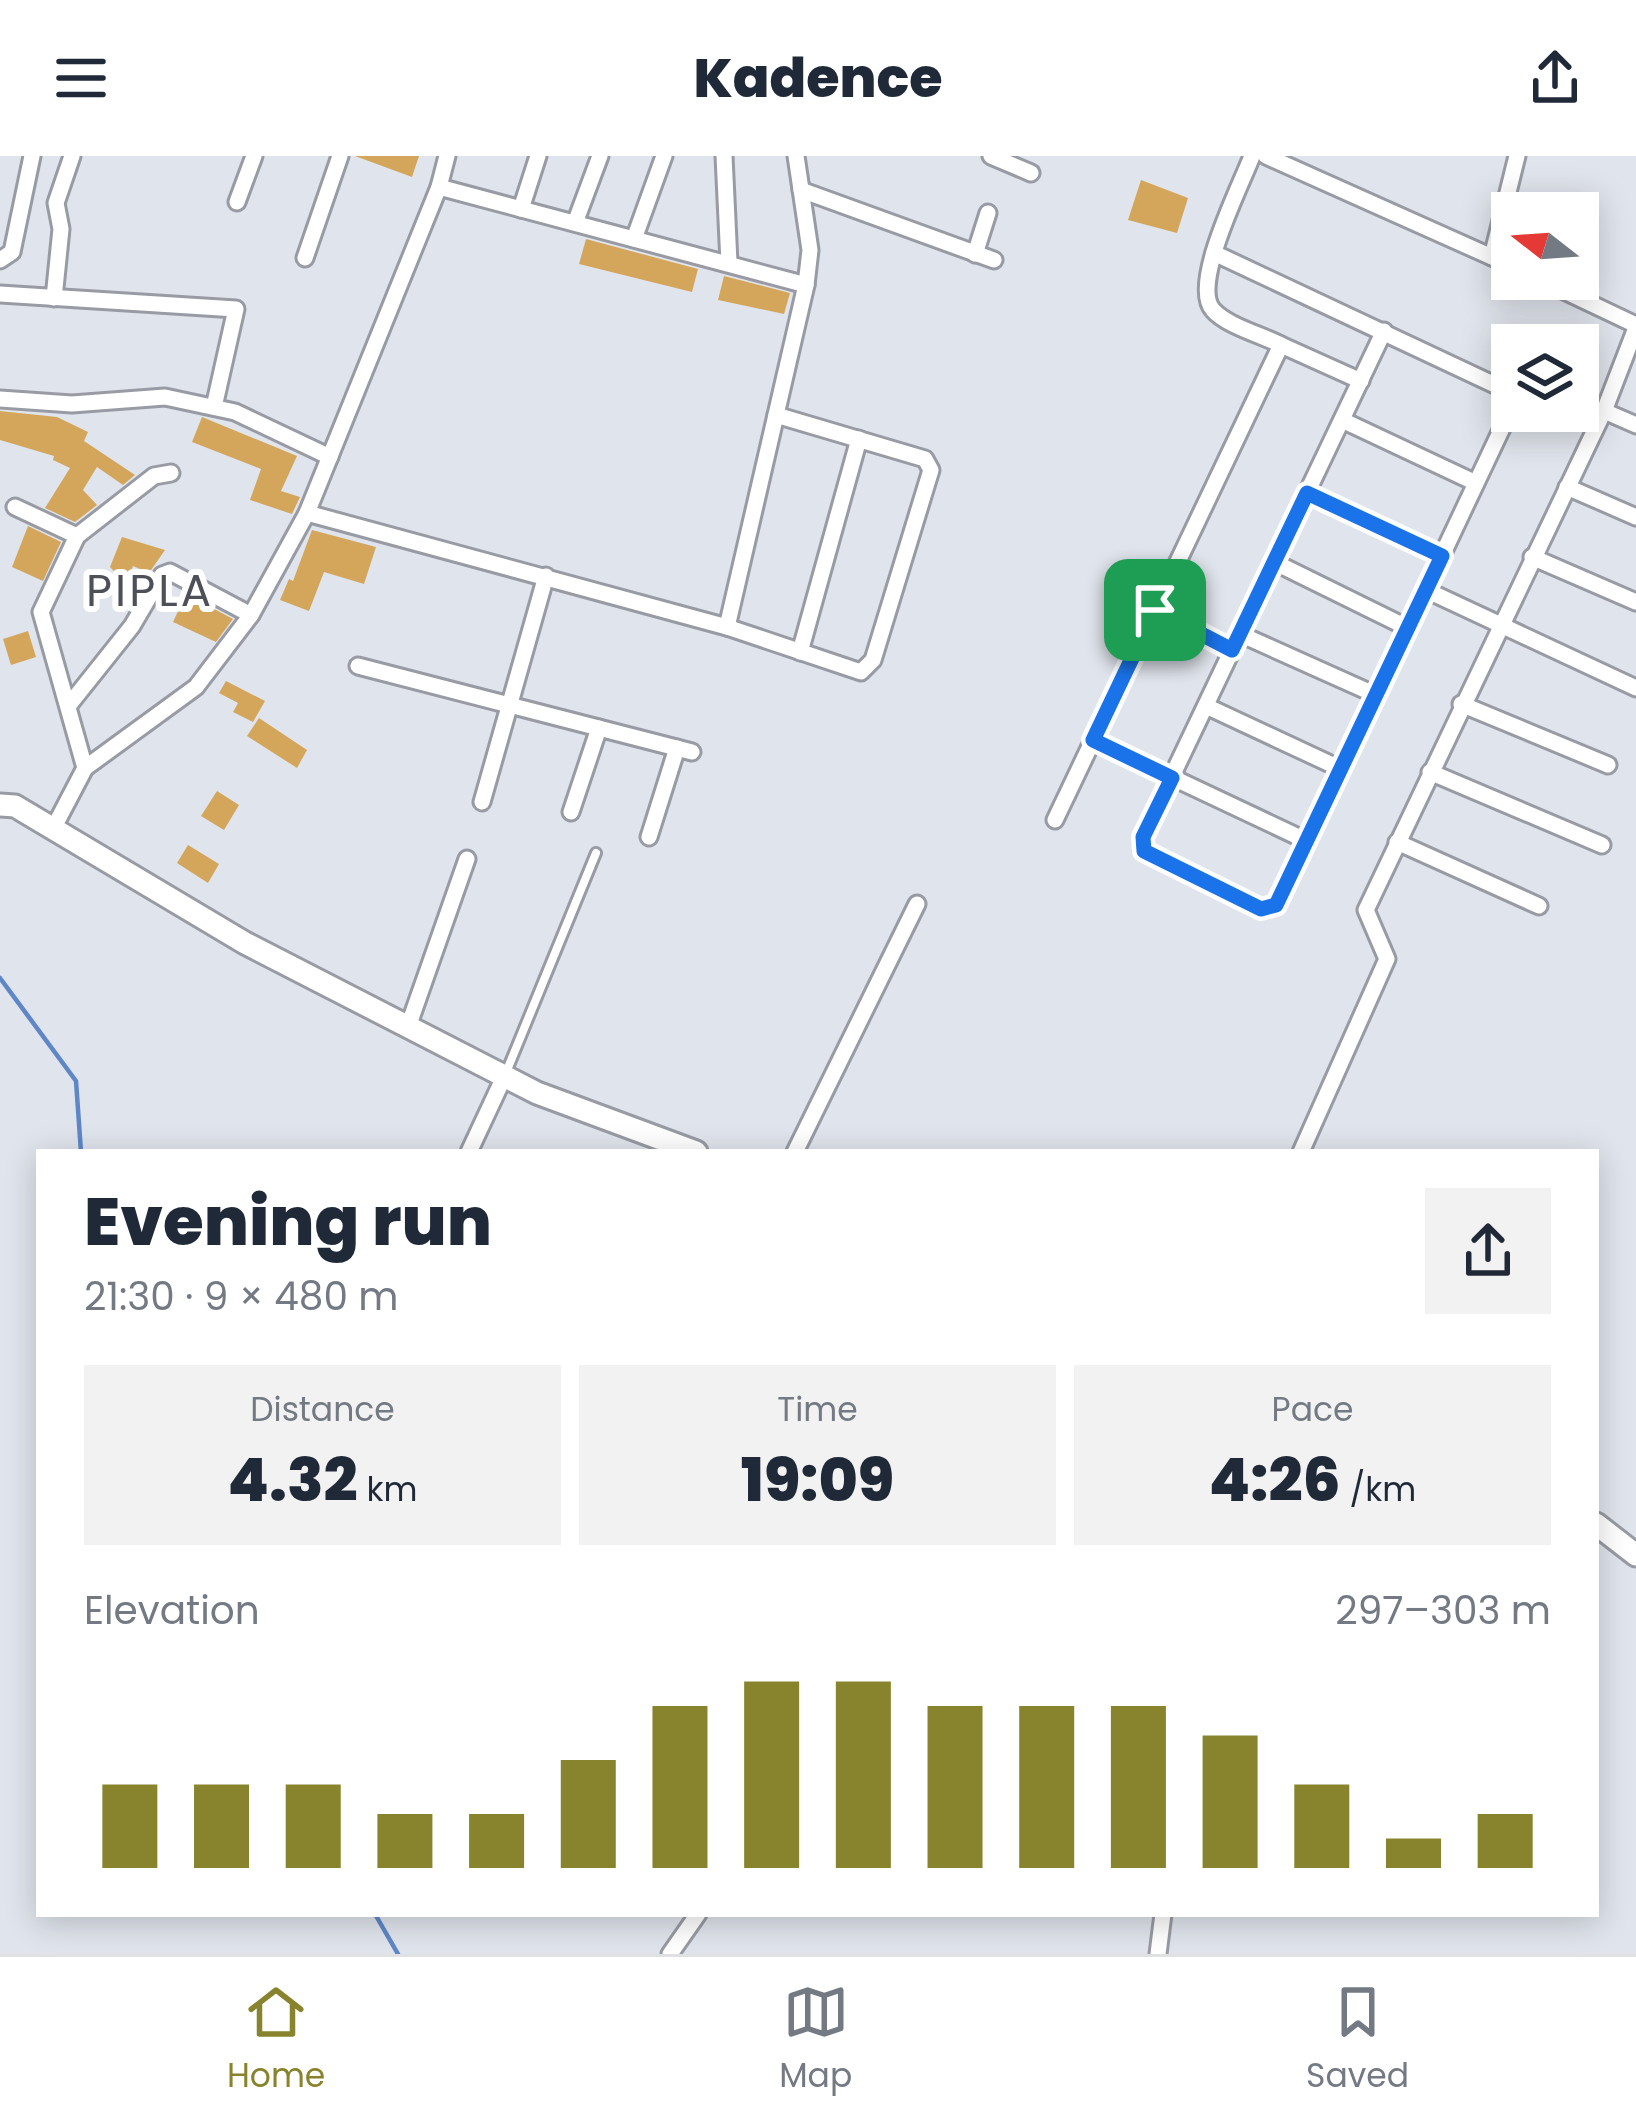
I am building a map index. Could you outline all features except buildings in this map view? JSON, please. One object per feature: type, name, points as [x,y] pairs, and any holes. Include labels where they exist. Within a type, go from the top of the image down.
[{"type":"street","points":[[0,260],[12,252],[32,156]]},
{"type":"street","points":[[54,298],[61,229],[56,203],[72,156]]},
{"type":"street","points":[[237,202],[254,156]]},
{"type":"street","points":[[305,258],[340,156]]},
{"type":"street","points":[[53,829],[85,768],[196,687],[251,615],[307,513],[439,187],[447,156]]},
{"type":"street","points":[[521,209],[538,156]]},
{"type":"street","points":[[575,223],[600,156]]},
{"type":"street","points":[[634,238],[664,156]]},
{"type":"street","points":[[724,156],[729,263]]},
{"type":"street","points":[[727,627],[806,286],[810,250],[796,156]]},
{"type":"street","points":[[991,156],[1031,173]]},
{"type":"street","points":[[1252,156],[1206,281],[1211,309],[1361,381]]},
{"type":"street","points":[[1266,156],[1491,257]]},
{"type":"street","points":[[1507,192],[1516,156]]},
{"type":"street","points":[[439,187],[806,286]]},
{"type":"street","points":[[801,190],[994,260]]},
{"type":"street","points":[[975,254],[988,213]]},
{"type":"street","points":[[1214,253],[1491,384]]},
{"type":"street","points":[[0,294],[236,310],[214,407]]},
{"type":"street","points":[[1302,1149],[1387,958],[1366,910],[1604,411],[1636,327],[1581,300]]},
{"type":"street","points":[[1384,331],[1143,837],[1144,851],[1261,909],[1276,905],[1500,432]]},
{"type":"street","points":[[1055,820],[1281,345]]},
{"type":"street","points":[[0,399],[72,404],[165,397],[235,412],[330,458]]},
{"type":"street","points":[[1604,411],[1636,425]]},
{"type":"street","points":[[307,513],[727,627],[861,672],[873,661],[931,470],[925,459],[776,415]]},
{"type":"street","points":[[1342,420],[1476,483]]},
{"type":"street","points":[[800,652],[859,440]]},
{"type":"street","points":[[85,768],[41,612],[77,536],[154,476],[171,473]]},
{"type":"street","points":[[1567,487],[1636,517]]},
{"type":"street","points":[[1307,493],[1442,556]]},
{"type":"street","points":[[15,507],[77,536]]},
{"type":"street","points":[[1532,557],[1636,602]]},
{"type":"street","points":[[1274,562],[1408,628]]},
{"type":"street","points":[[69,705],[132,626],[162,575],[170,572],[251,615]]},
{"type":"street","points":[[482,802],[546,576]]},
{"type":"street","points":[[1426,590],[1636,688]]},
{"type":"street","points":[[1155,610],[1232,650]]},
{"type":"street","points":[[1240,634],[1376,695]]},
{"type":"street","points":[[358,666],[685,750],[649,837]]},
{"type":"street","points":[[1461,704],[1608,765]]},
{"type":"street","points":[[1206,706],[1341,769]]},
{"type":"street","points":[[571,812],[599,728]]},
{"type":"street","points":[[1093,740],[1307,841]]},
{"type":"street","points":[[1430,772],[1602,845]]},
{"type":"street","points":[[0,805],[15,806],[245,943],[537,1094],[688,1149]]},
{"type":"street","points":[[1397,842],[1539,906]]},
{"type":"street","points":[[407,1027],[467,859]]},
{"type":"street","points":[[796,1149],[917,904]]},
{"type":"street","points":[[470,1149],[504,1077]]},
{"type":"street","points":[[1599,1526],[1636,1555]]},
{"type":"street","points":[[670,1954],[696,1917]]},
{"type":"street","points":[[1158,1954],[1163,1917]]},
{"type":"lane","points":[[504,1077],[596,853]]},
{"type":"waterway","points":[[0,978],[76,1081],[81,1149]]},
{"type":"waterway","points":[[377,1917],[398,1954]]},
{"type":"district","name":"PIPLA","points":[[150,590]]},
{"type":"route","points":[[1307,493],[1442,556],[1271,910],[1144,851],[1143,837],[1172,778],[1093,740],[1155,610],[1232,650],[1307,493]]}]
